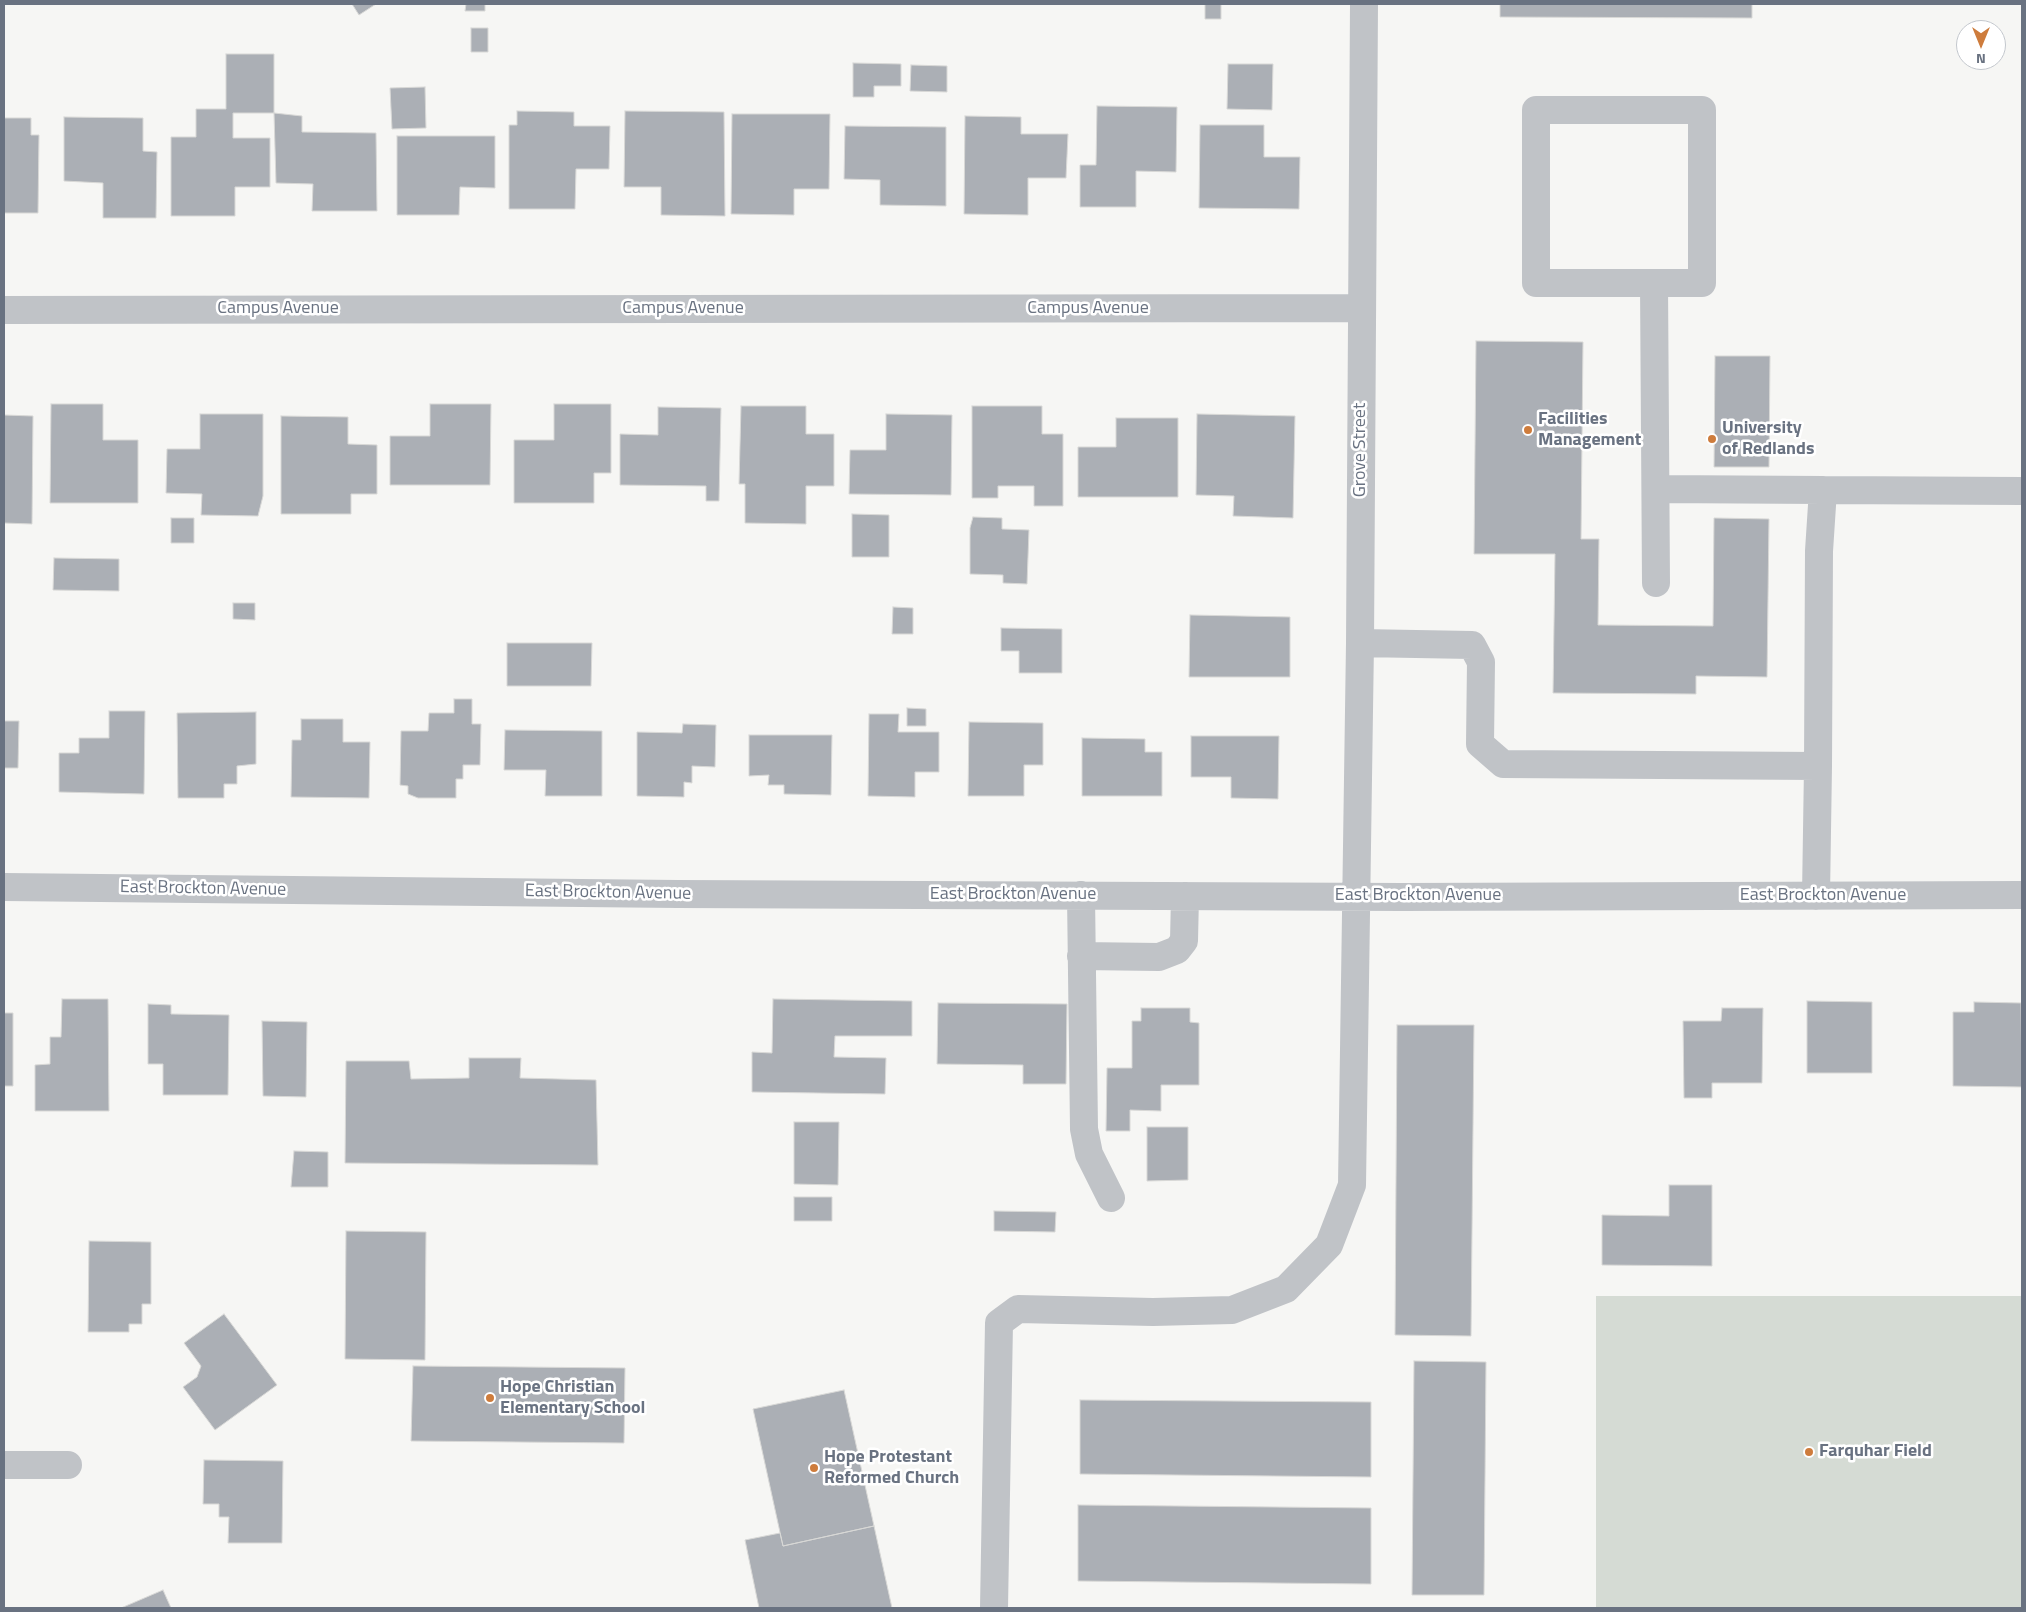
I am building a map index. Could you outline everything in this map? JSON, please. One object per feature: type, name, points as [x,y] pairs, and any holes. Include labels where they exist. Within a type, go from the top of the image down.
[{"type":"street","name":"Grove Street","points":[[994,1608],[999,1323],[1018,1309],[1153,1312],[1232,1310],[1286,1289],[1329,1245],[1352,1185],[1360,643],[1364,4]]},
{"type":"street","points":[[1536,110],[1702,110],[1702,284],[1654,284],[1536,283],[1536,110]]},
{"type":"street","points":[[1654,284],[1656,583]]},
{"type":"street","name":"Campus Avenue","points":[[4,310],[1362,308]]},
{"type":"street","points":[[1656,489],[2022,491]]},
{"type":"street","points":[[1816,896],[1819,551],[1823,490]]},
{"type":"street","points":[[1360,643],[1472,645],[1481,662],[1480,744],[1503,764],[1818,766]]},
{"type":"street","name":"East Brockton Avenue","points":[[4,887],[678,894],[1185,896],[2022,895]]},
{"type":"street","points":[[1081,895],[1084,1129],[1089,1154],[1111,1198]]},
{"type":"street","points":[[1081,956],[1159,957],[1177,950],[1184,941],[1185,896]]},
{"type":"street","points":[[4,1464],[68,1464]]},
{"type":"shaded area","name":"Farquhar Field","points":[[1596,1296],[2022,1296],[2022,1608],[1596,1608]]},
{"type":"building","points":[[352,4],[376,4],[359,15]]},
{"type":"building","points":[[466,4],[485,4],[485,11],[465,11]]},
{"type":"building","points":[[1205,4],[1221,4],[1221,19],[1205,19]]},
{"type":"building","points":[[1500,4],[1752,4],[1752,18],[1500,17]]},
{"type":"building","points":[[471,28],[488,28],[488,52],[471,52]]},
{"type":"building","points":[[226,54],[274,54],[274,113],[233,113],[233,138],[270,138],[270,187],[235,187],[235,216],[171,216],[171,137],[196,137],[196,109],[226,109]]},
{"type":"building","points":[[853,63],[901,64],[901,86],[874,86],[874,97],[853,97]]},
{"type":"building","points":[[1228,64],[1273,64],[1272,110],[1227,109]]},
{"type":"building","points":[[911,65],[947,66],[947,92],[910,91]]},
{"type":"building","points":[[425,87],[426,128],[392,129],[390,88]]},
{"type":"building","points":[[1097,106],[1177,107],[1176,172],[1136,171],[1136,207],[1080,207],[1080,165],[1096,165]]},
{"type":"building","points":[[517,111],[574,112],[574,126],[610,126],[609,169],[576,169],[575,209],[509,209],[509,125],[517,125]]},
{"type":"building","points":[[625,111],[724,112],[725,216],[661,215],[661,187],[624,187]]},
{"type":"building","points":[[274,113],[302,116],[302,132],[376,133],[377,211],[312,211],[313,184],[276,183]]},
{"type":"building","points":[[732,114],[830,114],[829,189],[794,189],[794,215],[731,214]]},
{"type":"building","points":[[965,116],[1021,117],[1021,134],[1068,134],[1066,178],[1028,178],[1028,215],[964,214]]},
{"type":"building","points":[[64,117],[143,118],[143,151],[157,152],[156,218],[103,218],[103,183],[64,181]]},
{"type":"building","points":[[4,118],[31,118],[31,135],[39,135],[38,213],[4,213]]},
{"type":"building","points":[[1200,125],[1264,125],[1264,157],[1300,157],[1299,209],[1199,208]]},
{"type":"building","points":[[845,126],[946,127],[946,206],[880,205],[880,180],[844,179]]},
{"type":"building","points":[[397,136],[495,136],[495,188],[460,187],[459,215],[397,215]]},
{"type":"building","name":"Facilities Management","points":[[1476,341],[1583,342],[1581,539],[1599,539],[1598,625],[1713,626],[1714,518],[1769,519],[1767,677],[1696,676],[1696,694],[1553,693],[1555,554],[1474,554]]},
{"type":"building","points":[[1715,356],[1770,356],[1769,467],[1714,467]]},
{"type":"building","points":[[51,404],[103,404],[103,440],[138,440],[138,503],[50,503]]},
{"type":"building","points":[[430,404],[491,404],[490,485],[390,485],[390,436],[430,436]]},
{"type":"building","points":[[554,404],[611,404],[611,473],[594,473],[594,503],[514,503],[514,440],[554,440]]},
{"type":"building","points":[[741,406],[806,406],[806,434],[834,434],[834,486],[806,486],[806,524],[745,523],[745,484],[739,484]]},
{"type":"building","points":[[972,406],[1042,406],[1042,434],[1063,434],[1063,506],[1034,506],[1034,486],[998,486],[998,498],[972,498]]},
{"type":"building","points":[[658,407],[721,408],[719,501],[706,501],[706,486],[620,485],[620,434],[658,435]]},
{"type":"building","points":[[200,414],[263,414],[263,496],[258,516],[201,515],[202,494],[166,493],[167,449],[200,449]]},
{"type":"building","points":[[886,414],[952,415],[951,495],[849,494],[850,450],[886,450]]},
{"type":"building","points":[[1197,414],[1295,416],[1293,518],[1233,516],[1234,496],[1196,495]]},
{"type":"building","points":[[4,415],[33,416],[32,524],[4,523]]},
{"type":"building","points":[[281,416],[348,417],[348,444],[377,445],[377,494],[351,494],[351,514],[281,514]]},
{"type":"building","points":[[1116,418],[1178,418],[1178,497],[1078,497],[1078,447],[1116,447]]},
{"type":"building","points":[[852,514],[889,515],[889,557],[852,557]]},
{"type":"building","points":[[973,517],[1002,518],[1002,529],[1029,530],[1027,584],[1003,583],[1003,575],[970,574],[970,528]]},
{"type":"building","points":[[171,518],[194,518],[194,543],[171,543]]},
{"type":"building","points":[[54,558],[119,559],[119,591],[53,590]]},
{"type":"building","points":[[233,603],[255,603],[255,620],[233,619]]},
{"type":"building","points":[[893,607],[913,608],[913,634],[892,634]]},
{"type":"building","points":[[1190,615],[1290,617],[1290,677],[1189,677]]},
{"type":"building","points":[[1001,628],[1062,629],[1062,673],[1019,673],[1019,651],[1001,651]]},
{"type":"building","points":[[507,643],[592,643],[591,686],[507,686]]},
{"type":"building","points":[[454,699],[472,699],[472,724],[481,724],[480,765],[463,765],[463,779],[456,779],[456,798],[418,798],[408,794],[408,786],[400,785],[401,731],[428,731],[429,713],[454,713]]},
{"type":"building","points":[[907,708],[926,709],[926,726],[907,726]]},
{"type":"building","points":[[109,711],[145,711],[144,794],[59,792],[59,753],[79,753],[79,738],[109,738]]},
{"type":"building","points":[[256,712],[256,764],[237,766],[237,784],[224,784],[224,798],[178,798],[177,713]]},
{"type":"building","points":[[869,714],[899,714],[898,732],[939,732],[939,772],[915,772],[915,797],[868,796]]},
{"type":"building","points":[[301,719],[343,719],[343,742],[370,742],[369,798],[291,797],[292,740],[301,740]]},
{"type":"building","points":[[4,721],[19,721],[18,768],[4,768]]},
{"type":"building","points":[[969,722],[1043,723],[1043,765],[1024,765],[1024,796],[968,796]]},
{"type":"building","points":[[683,724],[716,725],[715,767],[692,766],[692,783],[684,782],[684,797],[637,796],[637,732],[682,733]]},
{"type":"building","points":[[505,730],[602,731],[602,796],[545,796],[546,770],[504,770]]},
{"type":"building","points":[[749,735],[832,735],[831,795],[784,794],[784,785],[768,785],[769,775],[749,776]]},
{"type":"building","points":[[1191,736],[1279,736],[1278,799],[1231,798],[1231,777],[1191,777]]},
{"type":"building","points":[[1082,738],[1145,739],[1145,752],[1162,752],[1162,796],[1082,796]]},
{"type":"building","points":[[62,999],[108,999],[109,1111],[35,1111],[35,1065],[50,1064],[50,1037],[61,1037]]},
{"type":"building","points":[[773,999],[912,1001],[912,1036],[835,1036],[834,1057],[886,1058],[885,1094],[752,1092],[752,1052],[772,1053]]},
{"type":"building","points":[[1807,1001],[1872,1002],[1872,1073],[1807,1073]]},
{"type":"building","points":[[1974,1002],[2021,1003],[2022,1087],[1953,1086],[1953,1012],[1974,1012]]},
{"type":"building","points":[[938,1003],[1067,1004],[1066,1084],[1023,1084],[1023,1065],[937,1064]]},
{"type":"building","points":[[148,1004],[171,1005],[171,1014],[229,1015],[228,1095],[163,1095],[163,1064],[148,1064]]},
{"type":"building","points":[[1141,1008],[1190,1008],[1190,1022],[1199,1023],[1199,1085],[1161,1085],[1161,1111],[1130,1110],[1130,1131],[1106,1131],[1107,1068],[1132,1068],[1132,1021],[1141,1021]]},
{"type":"building","points":[[1722,1008],[1763,1008],[1762,1083],[1712,1083],[1712,1098],[1684,1098],[1683,1021],[1721,1021]]},
{"type":"building","points":[[4,1013],[13,1013],[13,1086],[4,1086]]},
{"type":"building","points":[[262,1021],[307,1022],[306,1097],[263,1096]]},
{"type":"building","points":[[1397,1025],[1474,1025],[1471,1336],[1395,1335]]},
{"type":"building","points":[[469,1058],[521,1058],[520,1078],[596,1080],[598,1165],[345,1163],[346,1061],[409,1061],[411,1079],[469,1078]]},
{"type":"building","points":[[794,1122],[839,1122],[838,1185],[794,1184]]},
{"type":"building","points":[[1147,1127],[1188,1127],[1188,1180],[1147,1181]]},
{"type":"building","points":[[294,1151],[328,1152],[328,1187],[291,1187]]},
{"type":"building","points":[[1669,1185],[1712,1185],[1712,1266],[1602,1265],[1602,1215],[1669,1216]]},
{"type":"building","points":[[794,1197],[832,1197],[832,1221],[794,1221]]},
{"type":"building","points":[[994,1211],[1056,1212],[1055,1232],[994,1231]]},
{"type":"building","points":[[346,1231],[426,1232],[425,1360],[345,1359]]},
{"type":"building","points":[[89,1241],[151,1242],[151,1304],[142,1304],[142,1324],[129,1324],[129,1332],[88,1332]]},
{"type":"building","points":[[224,1314],[277,1385],[215,1430],[183,1387],[197,1377],[201,1366],[184,1343]]},
{"type":"building","points":[[1414,1361],[1486,1362],[1484,1595],[1412,1595]]},
{"type":"building","points":[[413,1366],[625,1368],[624,1443],[411,1441]]},
{"type":"building","name":"Hope Protestant Reformed Church","points":[[844,1390],[874,1526],[783,1546],[753,1409]]},
{"type":"building","points":[[1080,1400],[1371,1402],[1371,1477],[1080,1474]]},
{"type":"building","points":[[204,1460],[283,1461],[282,1543],[228,1543],[229,1517],[219,1517],[219,1504],[203,1504]]},
{"type":"building","points":[[1078,1505],[1371,1508],[1371,1584],[1078,1581]]},
{"type":"building","points":[[874,1526],[892,1608],[759,1608],[745,1540],[780,1533],[783,1546]]},
{"type":"building","points":[[163,1590],[171,1608],[121,1608]]},
{"type":"place","name":"Facilities Management","points":[[1528,430]]},
{"type":"place","name":"University of Redlands","points":[[1712,439]]},
{"type":"place","name":"Hope Christian Elementary School","points":[[490,1398]]},
{"type":"place","name":"Farquhar Field","points":[[1809,1452]]},
{"type":"place","name":"Hope Protestant Reformed Church","points":[[814,1468]]}]
